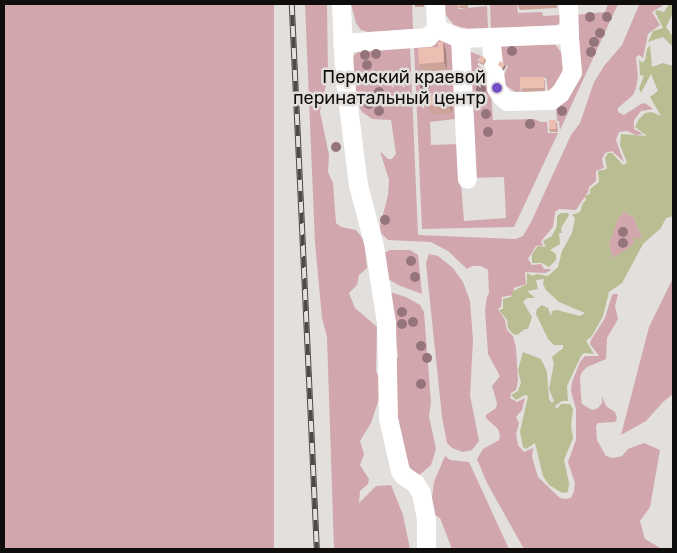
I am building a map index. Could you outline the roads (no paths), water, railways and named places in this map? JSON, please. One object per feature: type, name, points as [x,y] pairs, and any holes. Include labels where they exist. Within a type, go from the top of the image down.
[{"type":"street","points":[[340,4],[342,43],[358,185],[374,246],[386,323],[388,374],[386,396],[388,418],[400,471],[415,483],[422,493],[426,519],[426,549]]},
{"type":"street","points":[[342,43],[422,39],[431,34],[436,28],[436,4]]},
{"type":"street","points":[[490,37],[496,88],[503,98],[514,101],[551,100],[560,93],[572,72],[568,4]]},
{"type":"street","points":[[436,28],[460,38],[569,34]]},
{"type":"street","points":[[460,38],[467,179]]},
{"type":"railway","points":[[292,4],[317,549]]},
{"type":"place","name":"Пермский краевой перинатальный центр","points":[[497,88]]}]
